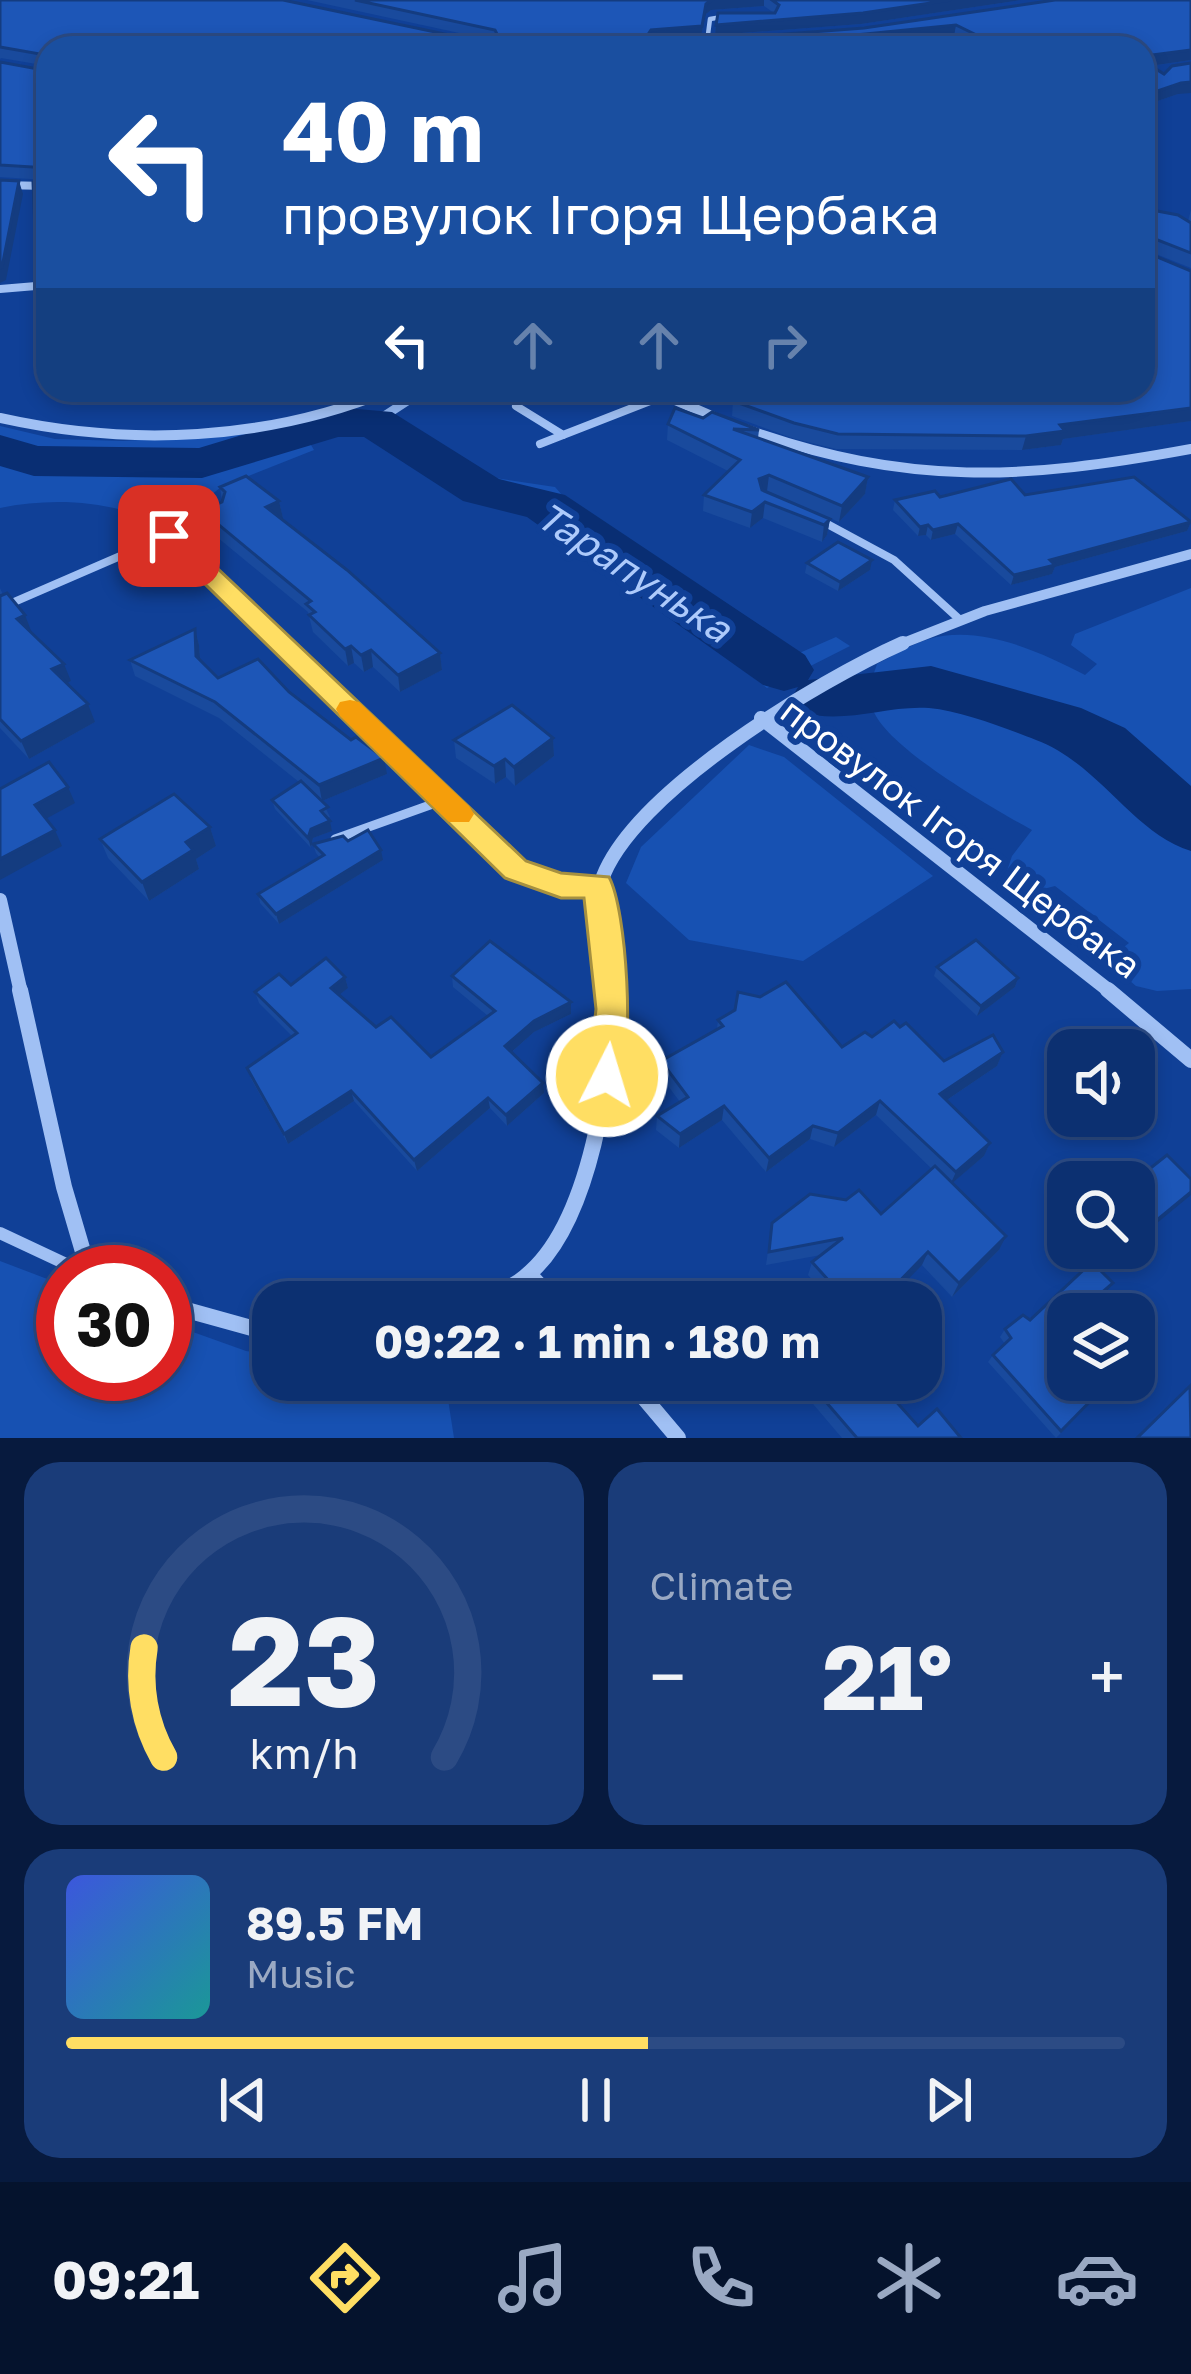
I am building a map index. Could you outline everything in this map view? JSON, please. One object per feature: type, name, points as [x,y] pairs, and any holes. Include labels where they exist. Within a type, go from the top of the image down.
[{"type":"street","points":[[0,185],[36,186]]},
{"type":"street","points":[[0,289],[36,286]]},
{"type":"street","points":[[0,418],[72,433],[201,431],[289,422],[353,402]]},
{"type":"street","points":[[679,402],[783,445],[864,466],[932,476],[1018,477],[1191,449]]},
{"type":"street","points":[[169,536],[516,869],[561,885],[598,885],[613,1009],[602,1104],[578,1187],[557,1232],[529,1274],[516,1281]]},
{"type":"street","points":[[761,718],[892,645],[958,618],[1191,554]]},
{"type":"street","name":"провулок Ігоря Щербака","points":[[598,885],[622,845],[656,808],[761,718],[1191,1060]]},
{"type":"street","points":[[0,900],[79,1245]]},
{"type":"street","points":[[529,1274],[536,1281]]},
{"type":"street","points":[[192,1312],[252,1328]]},
{"type":"street","points":[[646,1401],[677,1438]]},
{"type":"lane","points":[[708,36],[710,19],[732,15]]},
{"type":"lane","points":[[541,444],[637,402]]},
{"type":"lane","points":[[516,406],[563,435]]},
{"type":"lane","points":[[0,608],[220,513]]},
{"type":"lane","points":[[808,515],[886,550],[917,574],[958,618]]},
{"type":"lane","points":[[319,845],[444,800]]},
{"type":"lane","points":[[0,1233],[36,1249]]},
{"type":"shaded area","points":[[0,426],[55,439],[123,441],[248,433],[273,439],[292,433],[308,440],[314,450],[221,487],[190,512],[160,523],[82,503],[0,508]]},
{"type":"shaded area","points":[[489,477],[555,487],[591,528],[788,658],[836,637],[850,646],[767,688],[574,545],[555,521],[460,492]]},
{"type":"shaded area","points":[[1191,588],[1191,989],[1157,991],[1136,986],[1106,961],[1129,943],[1055,886],[1020,895],[1002,886],[1012,856],[1032,830],[920,760],[883,725],[873,710],[870,692],[877,664],[922,641],[949,635],[1010,643],[1085,675],[1097,664],[1071,645],[1075,634]]},
{"type":"shaded area","points":[[749,745],[784,757],[933,876],[803,961],[689,940],[626,883],[641,847]]},
{"type":"shaded area","points":[[0,1261],[36,1275],[36,1401],[192,1401],[192,1332],[252,1352],[252,1401],[448,1401],[454,1438],[0,1438]]},
{"type":"building","points":[[0,0],[283,0],[454,36],[36,36],[36,53],[0,47]]},
{"type":"building","points":[[355,0],[712,0],[706,4],[702,26],[651,30],[647,36],[498,36],[495,30]]},
{"type":"building","points":[[772,0],[951,0],[863,13],[716,25],[718,13],[775,13],[779,5]]},
{"type":"building","points":[[1055,0],[1191,0],[1191,50],[1155,55],[1155,36],[978,36],[956,25],[846,36],[758,36],[864,28]]},
{"type":"building","points":[[0,62],[36,69],[36,167],[0,165]]},
{"type":"building","points":[[1191,63],[1191,82],[1155,92],[1155,68],[1164,74],[1172,66]]},
{"type":"building","points":[[0,180],[19,181],[0,268]]},
{"type":"building","points":[[33,182],[36,182],[35,232]]},
{"type":"building","points":[[1155,211],[1191,223],[1191,253],[1155,239]]},
{"type":"building","points":[[1155,256],[1191,271],[1191,408],[1060,425],[1065,431],[1026,436],[838,434],[736,402],[1155,402]]},
{"type":"building","points":[[675,408],[703,418],[712,412],[759,430],[733,429],[868,477],[842,506],[769,475],[759,479],[762,490],[830,519],[824,525],[765,502],[752,512],[704,495],[740,460],[668,424]]},
{"type":"building","points":[[246,476],[279,501],[266,507],[347,570],[440,653],[398,675],[371,650],[361,655],[351,646],[345,649],[309,615],[315,612],[306,604],[311,601],[202,511],[222,502],[225,492],[220,487]]},
{"type":"building","points":[[1134,477],[1191,522],[1050,560],[1055,565],[1014,575],[958,524],[933,530],[928,525],[920,527],[895,500],[935,491],[940,497],[1011,479],[1025,495]]},
{"type":"building","points":[[838,542],[872,560],[840,582],[807,563]]},
{"type":"building","points":[[7,593],[25,615],[17,619],[64,664],[52,669],[88,704],[21,741],[0,719],[0,596]]},
{"type":"building","points":[[195,629],[196,656],[218,678],[258,659],[289,692],[351,740],[356,737],[384,758],[319,785],[215,702],[130,660]]},
{"type":"building","points":[[512,705],[553,738],[514,767],[505,759],[494,766],[454,740]]},
{"type":"building","points":[[49,762],[68,787],[35,805],[55,830],[0,859],[0,789]]},
{"type":"building","points":[[301,781],[328,807],[321,811],[330,821],[311,829],[308,838],[272,800]]},
{"type":"building","points":[[174,794],[210,827],[186,842],[193,850],[142,882],[100,839]]},
{"type":"building","points":[[368,830],[381,850],[276,914],[258,894],[324,855],[313,844],[343,836],[348,841]]},
{"type":"building","points":[[976,940],[1018,978],[981,1006],[937,967]]},
{"type":"building","points":[[490,941],[571,1002],[534,1021],[505,1046],[543,1083],[506,1115],[488,1098],[414,1160],[351,1091],[284,1134],[247,1068],[297,1033],[255,992],[279,974],[291,985],[326,958],[345,977],[331,988],[376,1027],[391,1017],[431,1057],[495,1011],[452,976]]},
{"type":"building","points":[[786,982],[842,1047],[865,1032],[872,1037],[894,1021],[900,1027],[906,1023],[944,1061],[993,1035],[1003,1052],[940,1094],[990,1143],[956,1172],[880,1101],[838,1133],[813,1126],[769,1158],[724,1106],[680,1134],[657,1116],[688,1097],[661,1061],[723,1026],[718,1020],[735,1010],[738,992],[760,997]]},
{"type":"building","points":[[1167,1155],[1191,1179],[1191,1192],[1157,1220],[1155,1218],[1155,1165]]},
{"type":"building","points":[[935,1166],[1006,1236],[959,1283],[928,1252],[900,1281],[829,1281],[812,1262],[843,1238],[769,1252],[772,1223],[810,1194],[846,1200],[859,1190],[881,1214]]},
{"type":"building","points":[[1085,1269],[1099,1269],[1113,1283],[1101,1293],[1059,1293]]},
{"type":"building","points":[[1047,1304],[1047,1401],[1090,1401],[1061,1431],[993,1355],[1011,1338],[1005,1329],[1023,1315],[1030,1320]]},
{"type":"building","points":[[1190,1386],[1191,1438],[1137,1438]]},
{"type":"building","points":[[825,1401],[896,1401],[918,1426],[937,1409],[961,1438],[857,1438]]},
{"type":"waterway","points":[[375,422],[406,402]]},
{"type":"waterway","name":"Тарапунька","points":[[0,450],[34,461],[202,463],[334,422],[375,422],[481,490],[546,506],[784,670]]},
{"type":"waterway","name":"Тарапунька","points":[[823,697],[931,687],[1059,724],[1102,744],[1191,825]]},
{"type":"slow traffic","points":[[350,709],[459,814]]},
{"type":"route","points":[[169,536],[516,869],[544,882],[598,885],[613,1009],[607,1076]]}]
